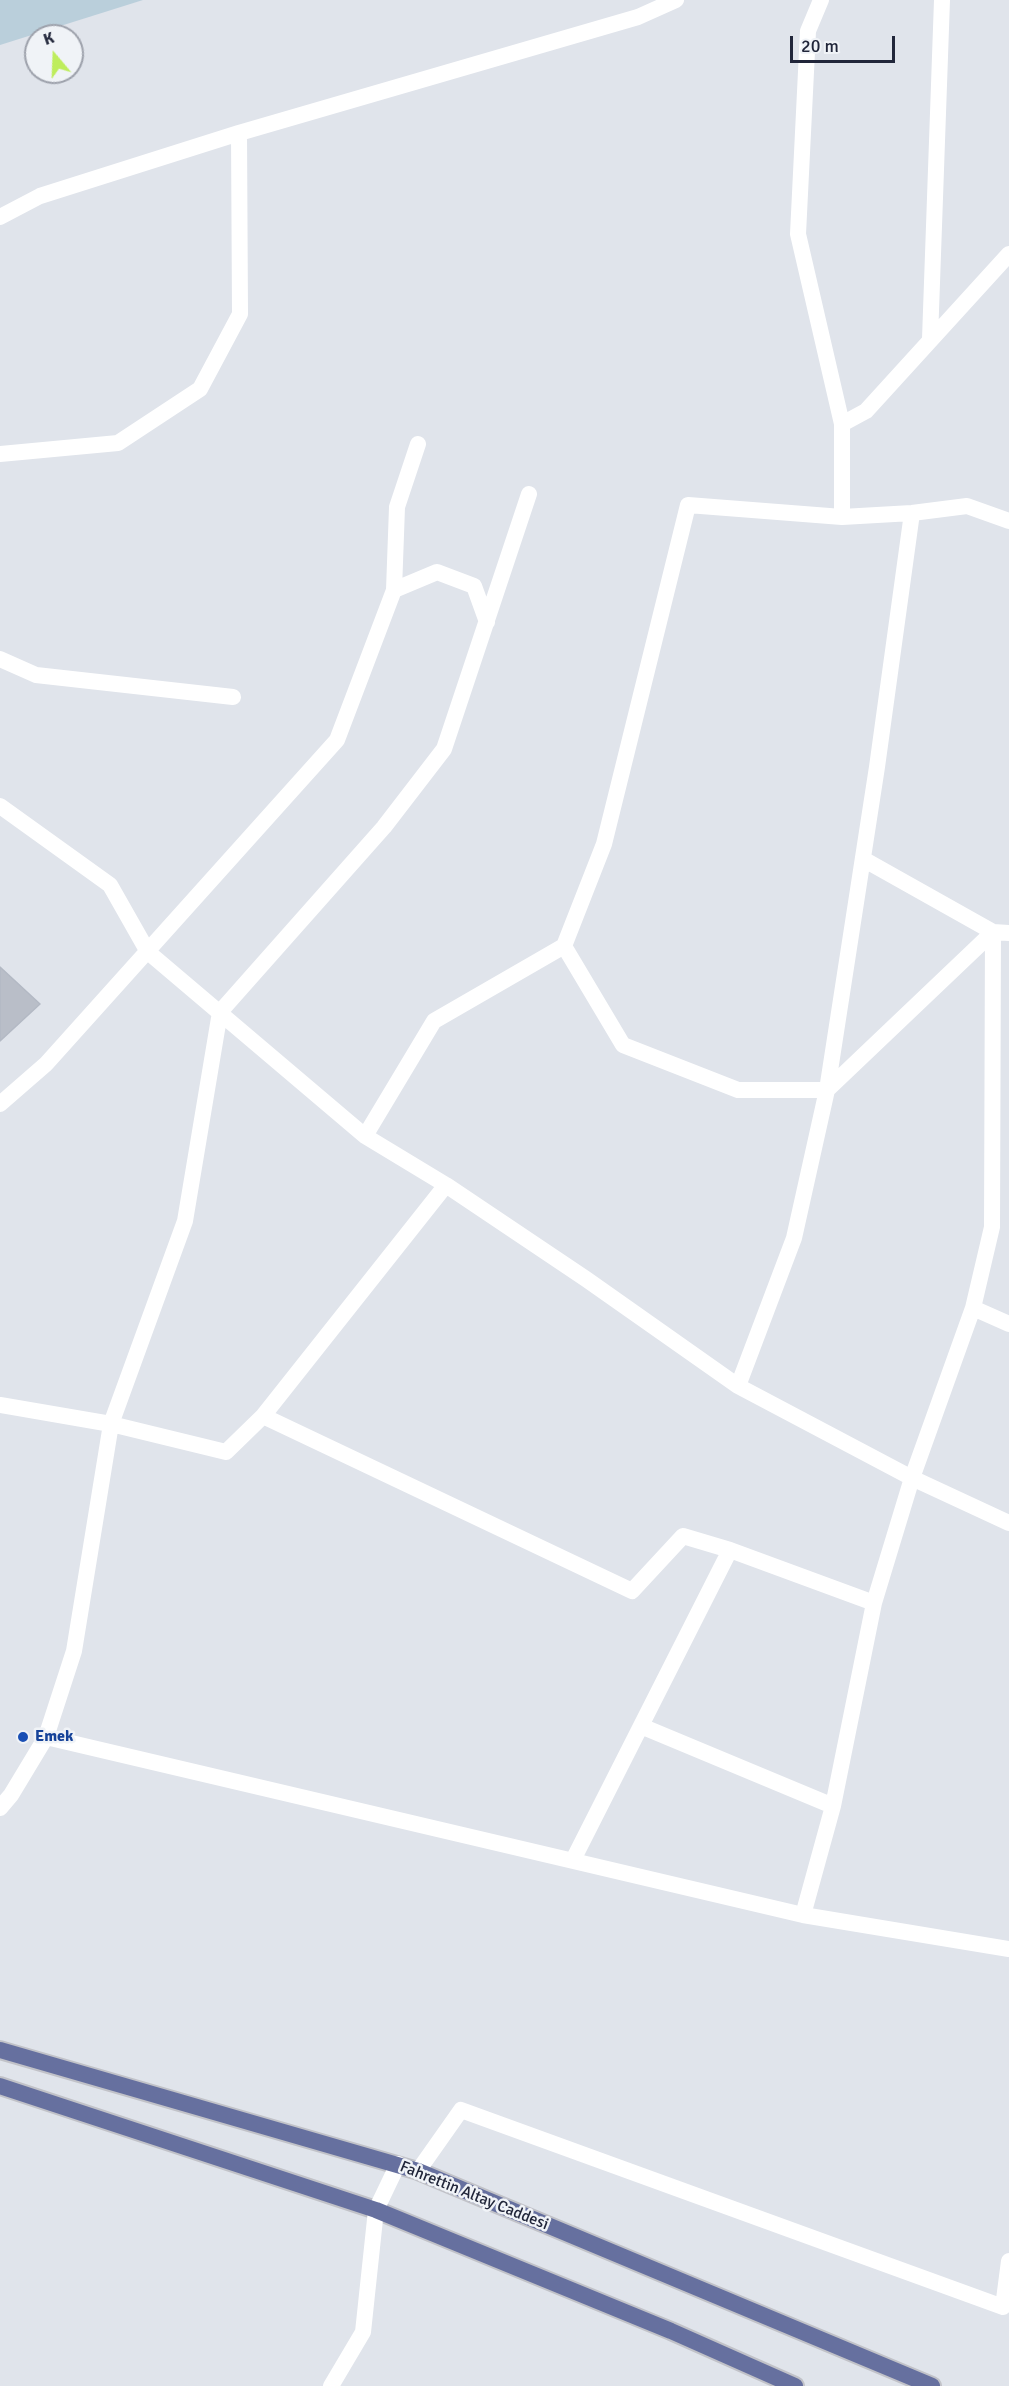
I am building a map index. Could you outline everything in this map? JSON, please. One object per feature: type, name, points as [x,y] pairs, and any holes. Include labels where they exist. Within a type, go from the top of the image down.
[{"type":"main road","name":"Fahrettin Altay Caddesi","points":[[0,2050],[418,2171],[932,2386]]},
{"type":"main road","points":[[0,2086],[376,2210],[671,2331],[795,2386]]},
{"type":"street","points":[[0,217],[40,196],[239,133],[638,16],[676,0]]},
{"type":"street","points":[[821,0],[808,31],[798,234],[842,424],[842,518]]},
{"type":"street","points":[[930,339],[942,0]]},
{"type":"street","points":[[0,454],[118,443],[200,389],[240,314],[239,133]]},
{"type":"street","points":[[842,424],[866,411],[1009,254]]},
{"type":"street","points":[[0,1104],[46,1064],[337,740],[394,590],[397,507],[418,444]]},
{"type":"street","points":[[0,1808],[11,1795],[46,1737],[74,1651],[111,1424],[185,1221],[220,1012],[384,827],[444,749],[529,494]]},
{"type":"street","points":[[365,1136],[434,1021],[564,946],[604,844],[688,505],[842,518],[967,506],[1009,520]]},
{"type":"street","points":[[738,1386],[794,1238],[827,1089],[863,859],[912,513]]},
{"type":"street","points":[[394,590],[437,572],[474,586],[487,622]]},
{"type":"street","points":[[0,659],[36,675],[233,697]]},
{"type":"street","points":[[0,806],[110,885],[148,952],[365,1136],[446,1185],[586,1279],[738,1386],[912,1478],[1009,1522]]},
{"type":"street","points":[[863,859],[1001,933]]},
{"type":"street","points":[[564,946],[623,1045],[738,1090],[827,1089],[1001,933]]},
{"type":"street","points":[[803,1915],[833,1806],[874,1603],[912,1478],[973,1308],[993,1227],[1001,933]]},
{"type":"street","points":[[0,1405],[111,1424],[226,1452],[263,1416],[446,1185]]},
{"type":"street","points":[[973,1308],[1009,1324]]},
{"type":"street","points":[[263,1416],[632,1591],[683,1536],[730,1550],[874,1603]]},
{"type":"street","points":[[573,1860],[730,1550]]},
{"type":"street","points":[[641,1726],[833,1806]]},
{"type":"street","points":[[46,1737],[803,1915],[1009,1949]]},
{"type":"street","points":[[418,2171],[461,2110],[1003,2307],[1009,2261]]},
{"type":"street","points":[[331,2386],[363,2332],[376,2210],[398,2164]]},
{"type":"shaded area","points":[[0,0],[143,0],[67,24],[24,24],[24,37],[0,45]]},
{"type":"building","points":[[0,967],[40,1004],[0,1041]]},
{"type":"place","name":"Emek","points":[[23,1737]]}]
